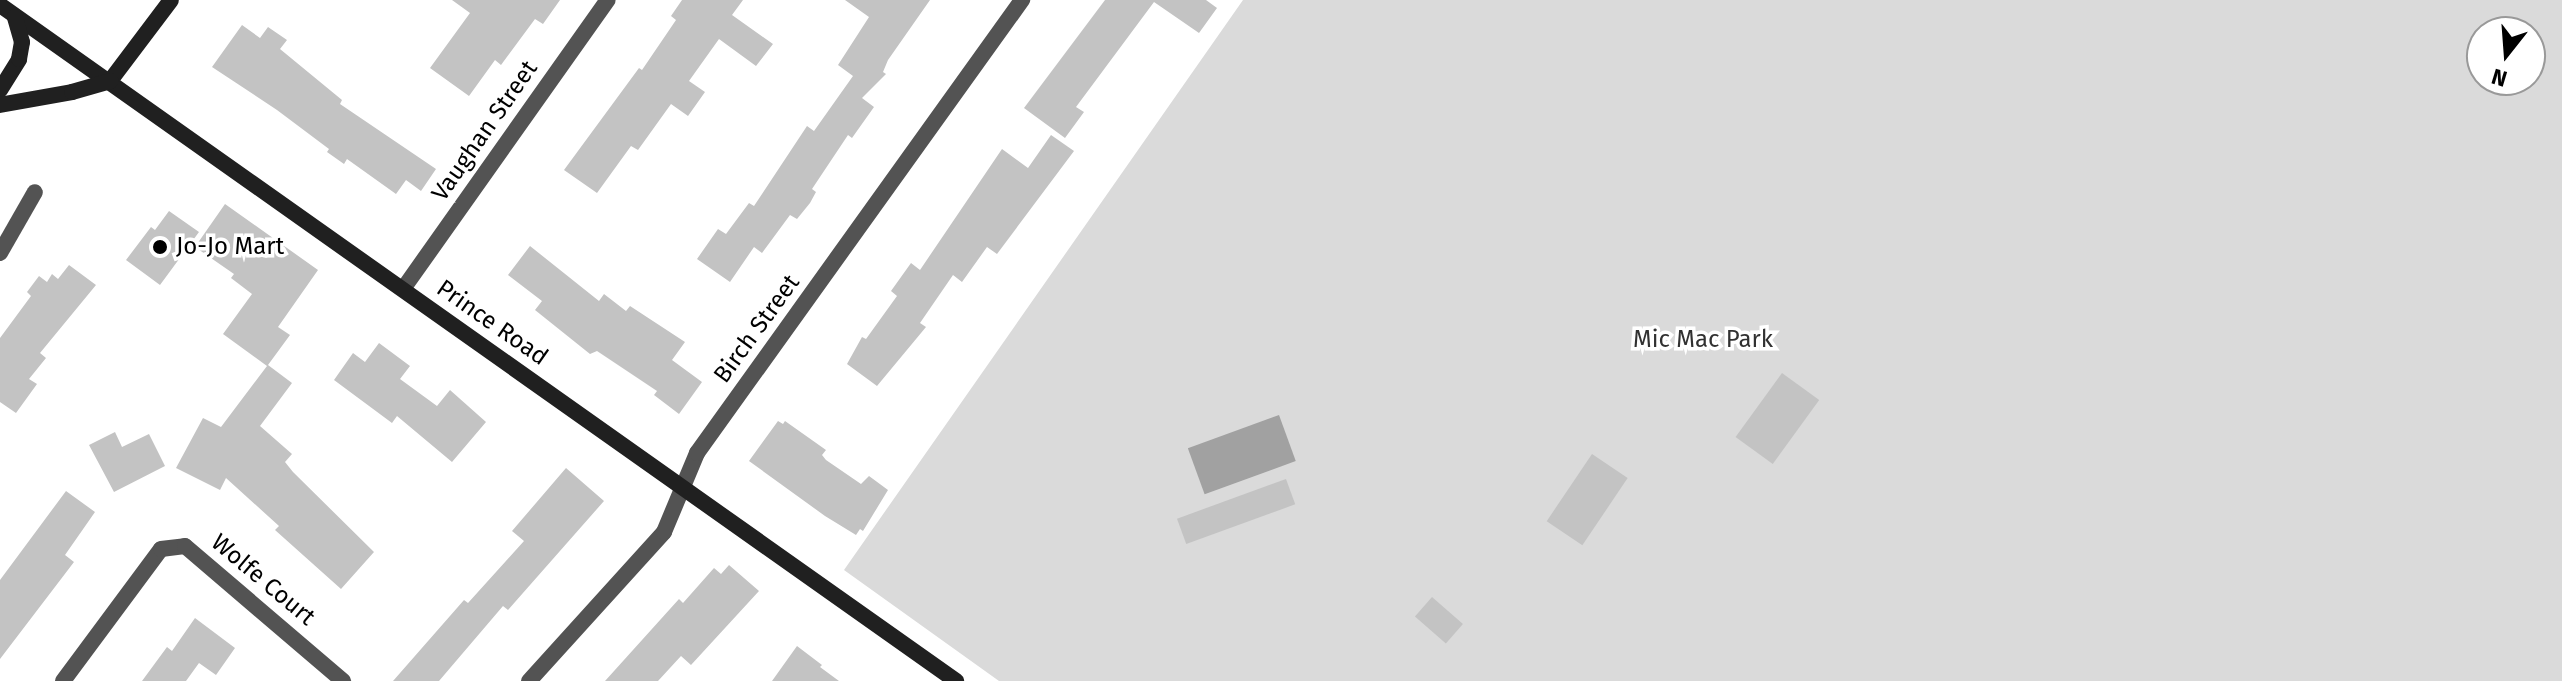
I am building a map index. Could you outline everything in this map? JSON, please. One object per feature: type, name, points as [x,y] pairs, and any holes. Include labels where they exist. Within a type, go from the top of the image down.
[{"type":"street","points":[[0,105],[72,92],[110,81],[171,0]]},
{"type":"street","name":"Vaughan Street","points":[[403,289],[608,0]]},
{"type":"street","name":"Birch Street","points":[[529,681],[664,532],[697,453],[1022,0]]},
{"type":"street","name":"Prince Road","points":[[0,5],[950,679]]},
{"type":"street","points":[[0,90],[19,59],[22,42],[15,17]]},
{"type":"street","points":[[0,253],[35,192]]},
{"type":"street","name":"Wolfe Court","points":[[63,681],[161,549],[185,546],[343,681]]},
{"type":"green space","name":"Mic Mac Park","points":[[1243,0],[2562,0],[2562,681],[999,681],[844,570]]},
{"type":"shaded area","points":[[1279,415],[1296,461],[1205,494],[1188,448]]},
{"type":"building","points":[[452,0],[560,0],[543,24],[535,19],[501,65],[495,60],[469,96],[430,68],[470,13]]},
{"type":"building","points":[[682,0],[743,0],[732,15],[773,44],[756,66],[719,39],[689,81],[705,92],[688,116],[671,104],[638,150],[631,146],[597,193],[564,170],[639,68],[642,70],[676,20],[671,16]]},
{"type":"building","points":[[845,0],[930,0],[888,60],[883,72],[886,74],[862,98],[874,107],[852,138],[848,135],[812,189],[816,192],[810,203],[797,219],[790,215],[762,253],[754,247],[730,282],[697,259],[718,229],[726,234],[749,203],[754,206],[807,126],[814,131],[853,76],[838,65],[869,17]]},
{"type":"building","points":[[1105,0],[1206,0],[1217,8],[1199,33],[1154,2],[1076,107],[1084,112],[1065,138],[1024,108]]},
{"type":"building","points":[[242,25],[260,38],[268,27],[287,40],[280,49],[342,100],[340,104],[436,169],[421,191],[406,180],[396,194],[347,159],[344,164],[277,110],[212,67]]},
{"type":"building","points":[[1051,135],[1074,151],[997,254],[987,247],[962,282],[953,275],[920,323],[926,327],[877,386],[847,364],[862,337],[866,339],[897,296],[891,291],[911,263],[920,270],[1002,149],[1028,168]]},
{"type":"building","points":[[225,204],[318,270],[278,327],[290,335],[268,365],[292,383],[260,426],[292,454],[285,462],[293,472],[374,552],[341,589],[275,530],[279,526],[226,478],[220,490],[176,468],[203,418],[221,427],[267,366],[223,334],[252,294],[231,278],[234,274],[195,247]]},
{"type":"building","points":[[169,211],[199,232],[160,285],[126,260],[151,227],[155,230]]},
{"type":"building","points":[[530,246],[599,301],[604,294],[626,311],[630,306],[685,342],[672,360],[702,382],[679,414],[654,395],[657,391],[597,351],[590,354],[535,310],[542,301],[508,275]]},
{"type":"building","points":[[69,265],[96,285],[40,353],[46,358],[29,379],[37,384],[16,413],[0,402],[0,338],[31,296],[27,292],[39,276],[47,282],[52,274],[58,279]]},
{"type":"building","points":[[379,343],[410,366],[400,379],[437,406],[450,390],[486,422],[452,462],[397,416],[392,423],[334,380],[353,353],[365,362]]},
{"type":"building","points":[[1782,373],[1819,400],[1773,464],[1736,437]]},
{"type":"building","points":[[778,421],[783,424],[785,421],[826,450],[822,455],[826,460],[861,484],[869,476],[888,490],[863,531],[860,529],[856,535],[825,516],[749,461]]},
{"type":"building","points":[[115,432],[122,447],[149,434],[165,466],[114,492],[89,445]]},
{"type":"building","points":[[1592,454],[1628,478],[1582,545],[1547,521]]},
{"type":"building","points":[[566,468],[604,501],[508,610],[503,606],[439,681],[393,681],[464,600],[468,603],[524,541],[512,531]]},
{"type":"building","points":[[1286,479],[1295,504],[1186,544],[1177,519]]},
{"type":"building","points":[[66,491],[95,512],[65,555],[74,562],[0,659],[0,580]]},
{"type":"building","points":[[729,565],[759,591],[691,665],[681,656],[658,681],[605,681],[679,599],[683,603],[714,568],[721,574]]},
{"type":"building","points":[[1432,597],[1463,624],[1446,644],[1415,617]]},
{"type":"building","points":[[195,618],[235,648],[216,675],[199,663],[186,681],[142,681],[167,647],[172,651]]},
{"type":"building","points":[[797,646],[822,665],[820,667],[839,681],[772,681]]},
{"type":"place","name":"Jo-Jo Mart","points":[[160,247]]}]
